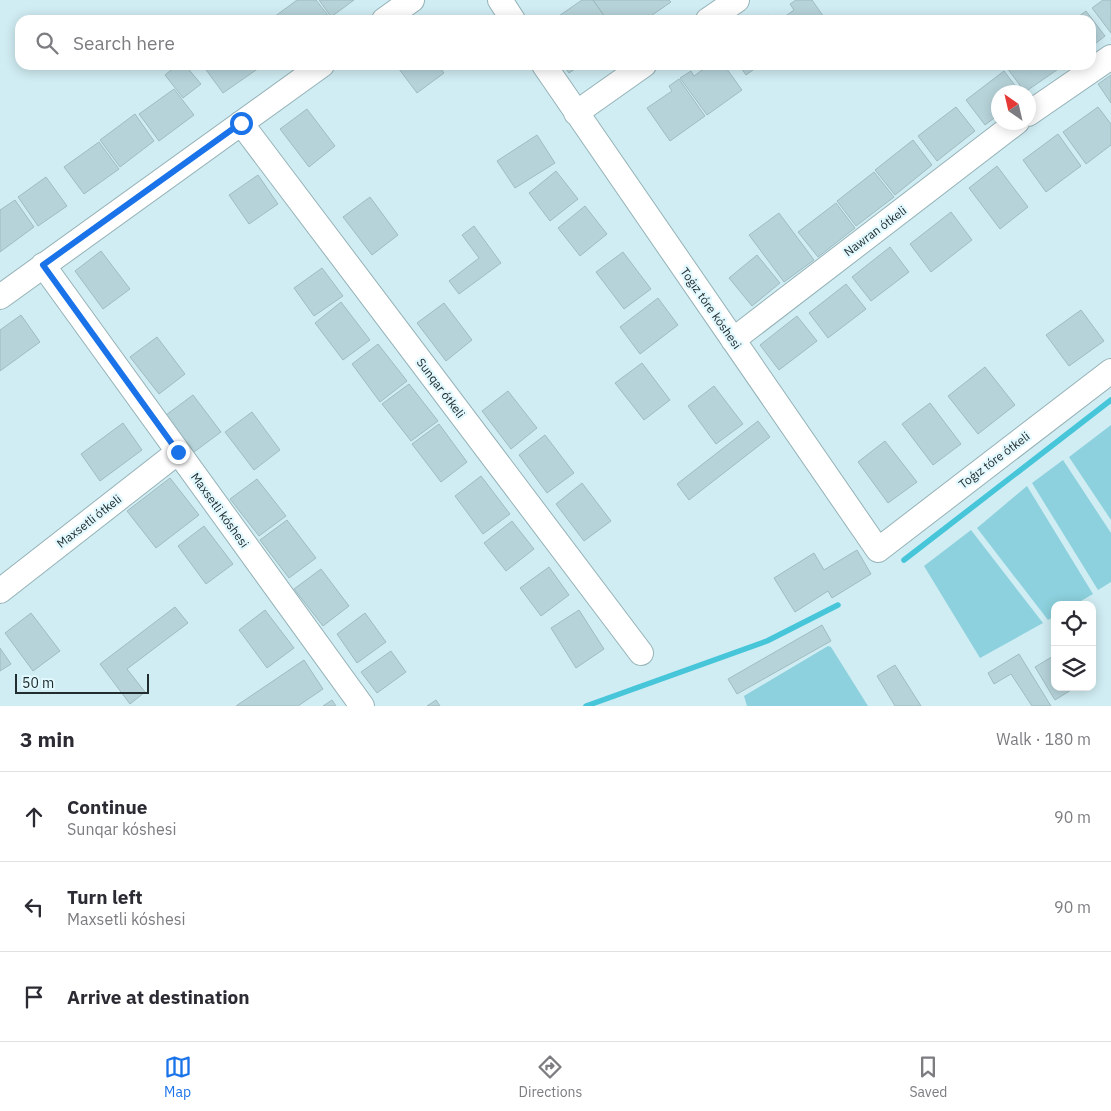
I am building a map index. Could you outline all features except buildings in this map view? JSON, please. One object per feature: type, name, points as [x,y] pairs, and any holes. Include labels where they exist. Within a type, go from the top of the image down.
[{"type":"street","points":[[391,15],[412,0]]},
{"type":"street","points":[[500,0],[510,15]]},
{"type":"street","points":[[715,15],[737,0]]},
{"type":"street","points":[[1096,67],[1111,57]]},
{"type":"street","points":[[0,297],[315,70]]},
{"type":"street","name":"Toǵız tóre kóshesi","points":[[547,70],[878,550]]},
{"type":"street","points":[[576,113],[637,70]]},
{"type":"street","points":[[1036,109],[1092,70]]},
{"type":"street","name":"Sunqar ótkeli","points":[[241,123],[641,653]]},
{"type":"street","name":"Nawran ótkeli","points":[[733,340],[1007,130]]},
{"type":"street","name":"Maxsetli kóshesi","points":[[43,265],[362,706]]},
{"type":"street","name":"Toǵız tóre ótkeli","points":[[878,550],[1111,371]]},
{"type":"street","name":"Maxsetli ótkeli","points":[[0,591],[178,452]]},
{"type":"shaded area","points":[[1111,425],[1111,520],[1069,457]]},
{"type":"shaded area","points":[[1063,460],[1111,533],[1111,582],[1098,590],[1032,483]]},
{"type":"shaded area","points":[[1027,486],[1093,594],[1081,601],[1051,601],[1051,618],[1048,620],[977,528]]},
{"type":"shaded area","points":[[971,530],[1043,623],[980,658],[924,566]]},
{"type":"shaded area","points":[[828,646],[831,647],[868,706],[747,706],[744,696]]},
{"type":"waterway","points":[[904,560],[1111,400]]},
{"type":"waterway","points":[[586,706],[767,641],[838,605]]},
{"type":"route","points":[[178,452],[43,265],[241,123]]}]
